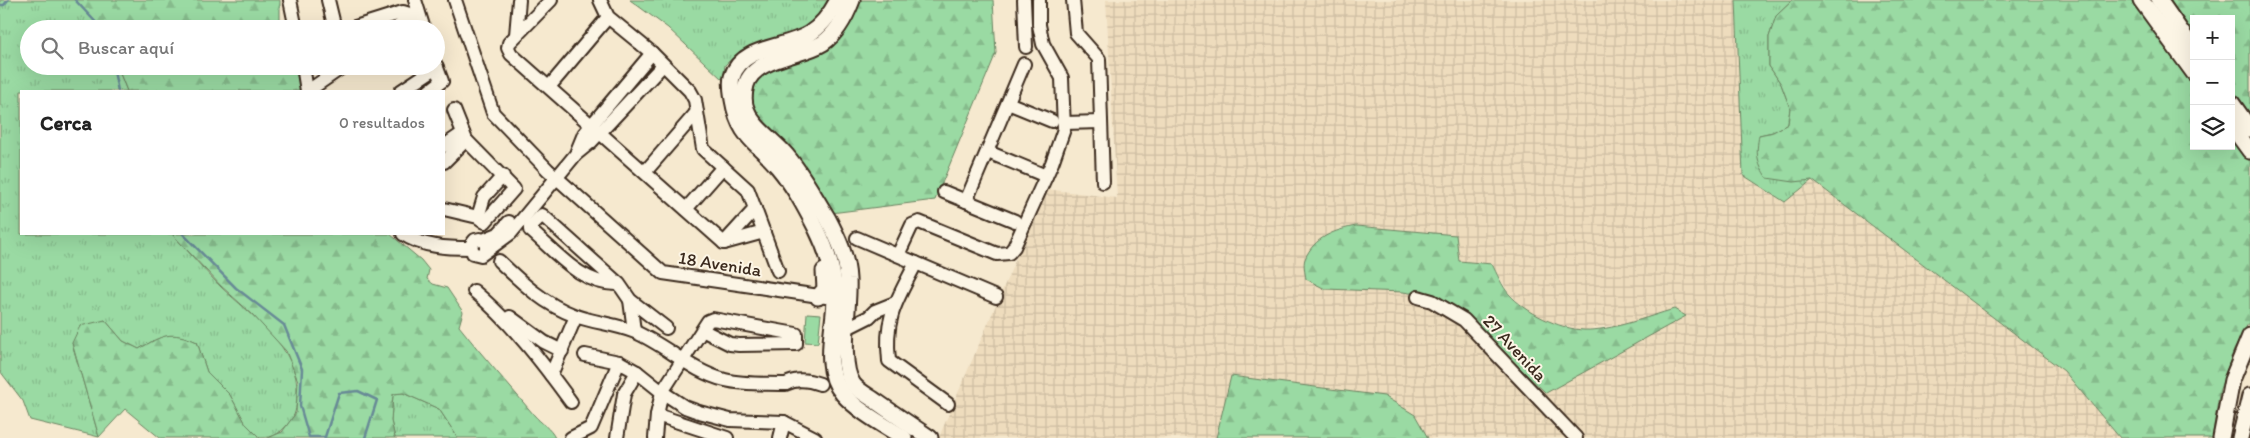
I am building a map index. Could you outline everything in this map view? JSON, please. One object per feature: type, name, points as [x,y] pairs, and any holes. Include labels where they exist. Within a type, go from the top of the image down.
[{"type":"main road","points":[[838,0],[824,22],[808,35],[754,53],[740,64],[732,77],[732,94],[739,125],[782,171],[802,201],[818,233],[832,273],[835,296],[831,351],[843,380],[930,438]]},
{"type":"main road","points":[[852,0],[846,15],[835,32],[822,43],[802,52],[765,64],[753,72],[746,83],[744,98],[747,112],[756,125],[786,154],[800,173],[841,244],[848,277],[843,394],[904,438]]},
{"type":"main road","points":[[2141,0],[2190,67]]},
{"type":"main road","points":[[2158,0],[2190,44]]},
{"type":"main road","points":[[2233,105],[2250,129]]},
{"type":"main road","points":[[2235,129],[2250,150]]},
{"type":"main road","points":[[782,171],[814,236],[826,285],[818,297]]},
{"type":"main road","points":[[835,296],[840,296],[843,300],[844,318],[847,325]]},
{"type":"main road","points":[[2221,438],[2228,398],[2238,362],[2250,336]]},
{"type":"main road","points":[[2228,398],[2250,360]]},
{"type":"main road","points":[[2240,438],[2248,412],[2250,396]]},
{"type":"street","points":[[290,0],[294,20]]},
{"type":"street","points":[[328,0],[333,20]]},
{"type":"street","name":"18 Avenida","points":[[455,0],[493,113],[551,173],[663,273],[818,297],[835,296]]},
{"type":"street","points":[[516,35],[519,0]]},
{"type":"street","points":[[551,0],[516,35],[508,48],[512,54],[724,243]]},
{"type":"street","points":[[600,0],[608,17],[652,53],[690,92],[695,100],[703,149],[748,190],[778,270]]},
{"type":"street","points":[[1024,0],[1026,47]]},
{"type":"street","points":[[898,255],[912,225],[918,222],[997,254],[1008,253],[1014,247],[1063,136],[1058,122],[1062,78],[1042,44],[1039,0]]},
{"type":"street","points":[[1073,0],[1076,33],[1099,59],[1103,182]]},
{"type":"street","points":[[378,20],[416,9]]},
{"type":"street","points":[[404,20],[416,9]]},
{"type":"street","points":[[549,87],[608,17]]},
{"type":"street","points":[[1025,17],[1039,18]]},
{"type":"street","points":[[596,128],[652,53]]},
{"type":"street","points":[[966,201],[1024,64]]},
{"type":"street","points":[[405,235],[414,241],[438,246],[470,248],[478,256],[483,254],[485,245],[502,242],[543,196],[551,173],[576,154],[584,134],[596,128],[663,65]]},
{"type":"street","points":[[304,75],[307,90]]},
{"type":"street","points":[[308,90],[331,75]]},
{"type":"street","points":[[402,90],[423,75]]},
{"type":"street","points":[[430,90],[442,81],[440,75]]},
{"type":"street","points":[[1008,103],[1058,122],[1101,122]]},
{"type":"street","points":[[445,209],[478,217],[484,197],[503,176],[465,136],[454,110]]},
{"type":"street","points":[[645,172],[697,112]]},
{"type":"street","points":[[445,146],[465,136]]},
{"type":"street","points":[[445,161],[465,136]]},
{"type":"street","points":[[988,152],[1046,176]]},
{"type":"street","points":[[686,209],[723,167]]},
{"type":"street","points":[[944,192],[1015,221]]},
{"type":"street","points":[[724,243],[755,209]]},
{"type":"street","points":[[619,284],[604,283],[585,277],[530,228],[542,215],[619,284],[630,300],[666,328]]},
{"type":"street","points":[[724,243],[764,232]]},
{"type":"street","points":[[857,238],[996,297]]},
{"type":"street","points":[[499,261],[540,297],[576,316],[634,331],[706,373],[725,380],[786,384],[791,388],[810,388],[820,384],[843,380]]},
{"type":"street","points":[[916,263],[893,307],[887,328],[889,361],[948,404]]},
{"type":"street","points":[[474,291],[497,310],[572,402]]},
{"type":"street","name":"27 Avenida","points":[[1418,297],[1432,302],[1464,320],[1576,438]]},
{"type":"street","points":[[630,300],[634,331]]},
{"type":"street","points":[[847,325],[869,317],[875,310],[893,307]]},
{"type":"street","points":[[497,310],[506,313],[544,342],[562,351]]},
{"type":"street","points":[[551,375],[576,316]]},
{"type":"street","points":[[655,438],[657,414],[662,392],[706,323],[714,319],[796,334],[796,344],[739,346],[730,344],[702,330]]},
{"type":"street","points":[[585,355],[619,362],[637,372],[662,392],[686,407],[715,418],[784,422],[815,438]]},
{"type":"street","points":[[571,438],[595,433],[619,362]]},
{"type":"street","points":[[617,438],[624,394],[637,372]]},
{"type":"street","points":[[657,414],[727,438]]},
{"type":"street","points":[[780,438],[784,422]]},
{"type":"shaded area","points":[[1106,0],[1736,0],[1743,175],[1785,202],[1812,180],[2064,371],[2120,438],[1428,438],[1415,415],[1232,376],[1216,438],[939,437],[1046,189],[1117,198]],"holes":[[[1356,226],[1455,235],[1459,261],[1492,264],[1509,293],[1529,312],[1554,323],[1583,330],[1614,325],[1546,393],[1461,313],[1429,296],[1403,292],[1337,229]]]},
{"type":"green space","points":[[0,0],[76,0],[94,20],[20,20],[20,75],[121,75],[127,90],[20,90],[20,235],[173,235],[221,287],[272,334],[282,348],[291,362],[296,378],[296,408],[291,420],[278,434],[260,438],[246,424],[230,395],[207,372],[197,342],[180,336],[167,336],[154,340],[139,349],[123,341],[105,320],[72,343],[99,437],[30,420],[23,401],[0,371]]},
{"type":"green space","points":[[76,0],[280,0],[280,20],[94,20]]},
{"type":"green space","points":[[630,0],[834,0],[804,32],[740,51],[725,65],[723,80],[668,28]]},
{"type":"green space","points":[[859,0],[993,0],[996,53],[935,200],[831,213],[750,108],[752,84],[765,71],[810,58],[830,44]]},
{"type":"green space","points":[[1736,0],[1793,0],[1776,16],[1769,37],[1769,66],[1781,84],[1790,108],[1788,124],[1773,132],[1759,135],[1812,180],[1785,202],[1743,175]]},
{"type":"green space","points":[[1793,0],[2133,0],[2190,78],[2190,150],[2235,150],[2235,140],[2250,161],[2250,320],[2234,350],[2220,389],[2212,438],[2120,438],[2064,371],[1812,180],[1794,182],[1767,178],[1758,158],[1759,135],[1773,132],[1788,124],[1790,108],[1781,84],[1769,66],[1769,37],[1776,16]]},
{"type":"green space","points":[[2164,0],[2250,0],[2250,117],[2235,96],[2235,15],[2190,15],[2190,34]]},
{"type":"green space","points":[[121,75],[297,75],[301,90],[127,90]]},
{"type":"green space","points":[[1356,226],[1456,235],[1459,261],[1492,264],[1504,287],[1516,301],[1543,318],[1574,329],[1595,330],[1606,328],[1674,309],[1686,316],[1546,393],[1461,313],[1429,296],[1403,292],[1325,289],[1306,279],[1304,261],[1314,245],[1333,232]]},
{"type":"green space","points":[[173,235],[391,235],[421,260],[429,270],[427,279],[433,284],[447,288],[463,312],[459,326],[555,438],[458,438],[439,409],[403,393],[393,394],[391,421],[395,438],[268,438],[282,432],[296,413],[298,381],[286,351],[252,314],[221,286]]},
{"type":"green space","points":[[807,313],[821,314],[818,343],[805,342]]},
{"type":"green space","points":[[105,320],[123,341],[139,349],[161,337],[173,335],[197,342],[207,372],[230,395],[246,424],[260,438],[160,438],[125,409],[99,437],[72,343],[80,326]]},
{"type":"green space","points":[[1231,376],[1384,396],[1415,415],[1428,438],[1216,438]]},
{"type":"green space","points":[[403,393],[439,409],[458,438],[395,438],[391,421],[393,394]]},
{"type":"waterway","points":[[0,5],[4,5],[8,0]]},
{"type":"waterway","points":[[75,0],[94,20]]},
{"type":"waterway","points":[[115,75],[118,90]]},
{"type":"waterway","points":[[184,235],[236,288],[284,325],[302,369],[300,406],[309,437],[325,437],[339,393],[358,391],[377,400],[365,438]]}]
